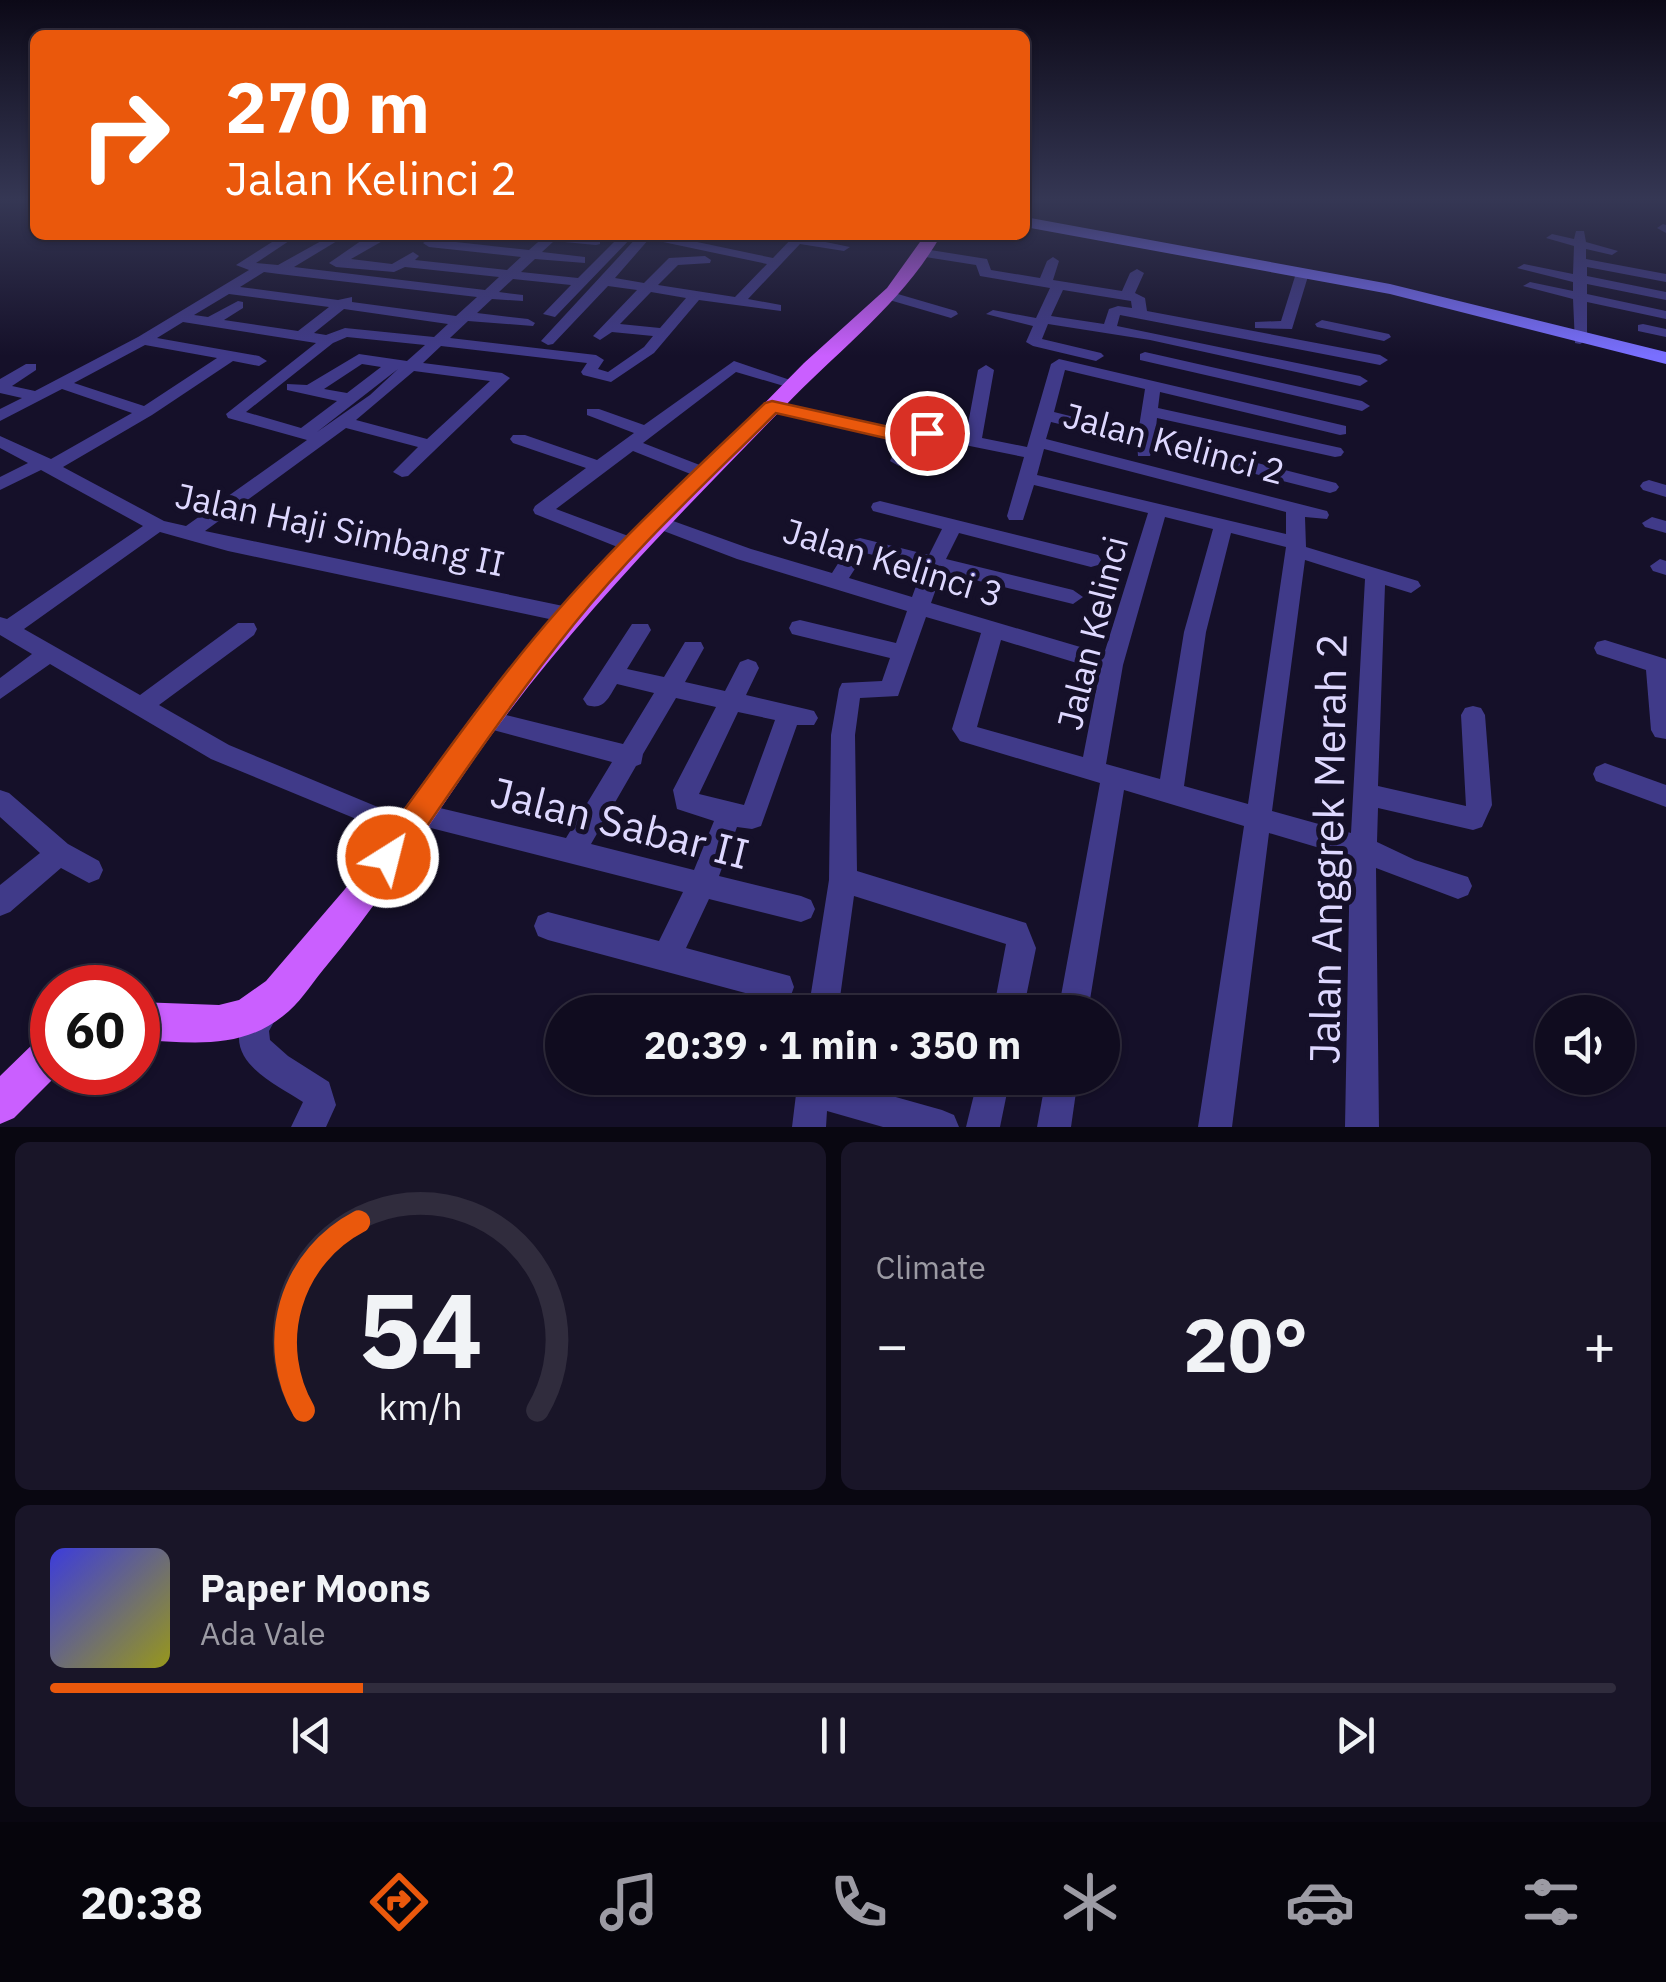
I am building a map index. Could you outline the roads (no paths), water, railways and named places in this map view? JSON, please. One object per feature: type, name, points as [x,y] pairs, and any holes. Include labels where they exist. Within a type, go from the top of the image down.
[{"type":"main road","points":[[160,1023],[201,1027],[232,1024],[269,1002],[335,931],[486,719],[568,615],[655,521],[794,384],[891,296],[915,270],[925,251]]},
{"type":"main road","points":[[0,1104],[30,1075]]},
{"type":"street","points":[[267,251],[243,265],[518,298]]},
{"type":"street","points":[[280,270],[314,251]]},
{"type":"street","points":[[318,276],[354,251]]},
{"type":"street","points":[[339,261],[394,268],[420,251]]},
{"type":"street","points":[[500,251],[580,260]]},
{"type":"street","points":[[188,534],[312,436],[350,399],[436,344],[536,251]]},
{"type":"street","points":[[550,314],[612,251]]},
{"type":"street","points":[[548,341],[632,251]]},
{"type":"street","points":[[721,251],[775,262]]},
{"type":"street","points":[[738,302],[786,251]]},
{"type":"street","points":[[948,251],[979,261],[989,274],[1052,284],[1085,284],[1140,299],[1140,312]]},
{"type":"street","points":[[1183,251],[1480,310],[1580,340],[1666,358]]},
{"type":"street","points":[[1580,251],[1580,340]]},
{"type":"street","points":[[662,333],[605,331],[678,258],[705,260]]},
{"type":"street","points":[[1054,260],[1052,284],[1034,344],[1096,356]]},
{"type":"street","points":[[1579,262],[1666,278]]},
{"type":"street","points":[[404,263],[580,282]]},
{"type":"street","points":[[0,416],[143,340],[261,268]]},
{"type":"street","points":[[1524,268],[1666,296]]},
{"type":"street","points":[[1260,324],[1285,328],[1302,272]]},
{"type":"street","points":[[1128,296],[1137,274]]},
{"type":"street","points":[[605,281],[776,308]]},
{"type":"street","points":[[301,336],[373,282]]},
{"type":"street","points":[[1530,286],[1666,316]]},
{"type":"street","points":[[225,289],[528,323]]},
{"type":"street","points":[[403,366],[344,422],[312,436],[234,414],[342,332],[594,358],[596,362],[589,372],[611,377],[649,350],[697,294]]},
{"type":"street","points":[[891,296],[951,314]]},
{"type":"street","points":[[210,322],[238,305]]},
{"type":"street","points":[[1109,331],[1115,311],[1140,312],[1380,360]]},
{"type":"street","points":[[1290,312],[1322,317],[1384,337]]},
{"type":"street","points":[[992,314],[1194,346],[1360,381]]},
{"type":"street","points":[[179,317],[328,340]]},
{"type":"street","points":[[1309,370],[1322,317]]},
{"type":"street","points":[[1178,391],[1202,324]]},
{"type":"street","points":[[1643,328],[1666,333]]},
{"type":"street","points":[[143,340],[259,361]]},
{"type":"street","points":[[0,484],[48,464],[146,412],[230,356]]},
{"type":"street","points":[[1145,356],[1362,406]]},
{"type":"street","points":[[350,399],[301,389],[354,360],[502,378],[402,472]]},
{"type":"street","points":[[1016,516],[1059,364],[1340,430]]},
{"type":"street","points":[[632,545],[542,510],[734,366],[794,384]]},
{"type":"street","points":[[0,387],[30,367]]},
{"type":"street","points":[[972,441],[986,370]]},
{"type":"street","points":[[61,384],[146,412]]},
{"type":"street","points":[[1140,468],[1148,441],[1153,386]]},
{"type":"street","points":[[0,387],[37,396]]},
{"type":"street","name":"Jalan Kelinci 2","points":[[772,407],[910,437],[930,433],[1140,468],[1320,515]]},
{"type":"street","points":[[1148,411],[1335,452]]},
{"type":"street","points":[[594,412],[704,473]]},
{"type":"street","points":[[1045,415],[1330,487]]},
{"type":"street","points":[[344,422],[430,444]]},
{"type":"street","points":[[898,461],[910,437]]},
{"type":"street","points":[[519,439],[597,466]]},
{"type":"street","name":"Jalan Haji Simbang II","points":[[0,441],[157,525],[568,615]]},
{"type":"street","points":[[1027,478],[1223,526],[1411,586]]},
{"type":"street","points":[[880,507],[1091,560]]},
{"type":"street","name":"Jalan Kelinci 2","points":[[1295,508],[1296,547]]},
{"type":"street","name":"Jalan Kelinci","points":[[1075,995],[1103,775],[1112,664],[1158,510]]},
{"type":"street","name":"Jalan Kelinci 3","points":[[655,521],[744,554],[1112,664]]},
{"type":"street","points":[[4,627],[157,525]]},
{"type":"street","points":[[1170,794],[1195,632],[1223,526]]},
{"type":"street","points":[[826,995],[843,880],[843,735],[850,690],[890,690],[935,562],[952,527]]},
{"type":"street","points":[[837,581],[860,545],[1073,597]]},
{"type":"street","points":[[1215,1127],[1296,547]]},
{"type":"street","name":"Jalan Anggrek Merah 2","points":[[1362,1127],[1363,849],[1375,574]]},
{"type":"street","name":"Jalan Sabar II","points":[[4,627],[220,752],[388,820],[572,852],[800,909]]},
{"type":"street","points":[[800,628],[902,653]]},
{"type":"street","points":[[140,706],[246,629]]},
{"type":"street","points":[[595,699],[640,630]]},
{"type":"street","points":[[993,630],[966,733],[1363,849],[1410,871],[1458,886]]},
{"type":"street","points":[[572,852],[693,648]]},
{"type":"street","points":[[1604,648],[1662,667],[1662,730]]},
{"type":"street","points":[[0,690],[50,652]]},
{"type":"street","points":[[611,674],[730,704],[797,717],[754,814],[747,819],[690,804],[684,796],[730,704],[748,668]]},
{"type":"street","points":[[1368,795],[1474,819],[1479,805],[1473,714]]},
{"type":"street","points":[[486,719],[632,756]]},
{"type":"street","points":[[1605,774],[1666,796]]},
{"type":"street","points":[[0,802],[59,853],[89,870]]},
{"type":"street","points":[[665,959],[702,884],[729,815]]},
{"type":"street","points":[[0,903],[59,853]]},
{"type":"street","points":[[843,880],[1016,934],[1022,948],[1012,995]]},
{"type":"street","points":[[548,926],[780,988]]},
{"type":"street","points":[[269,1002],[254,1030],[256,1044],[262,1057],[318,1093],[316,1124]]},
{"type":"street","points":[[810,1127],[812,1095]]},
{"type":"street","points":[[846,1095],[942,1127]]},
{"type":"street","points":[[983,1127],[990,1095]]},
{"type":"street","points":[[1054,1127],[1059,1095]]}]
